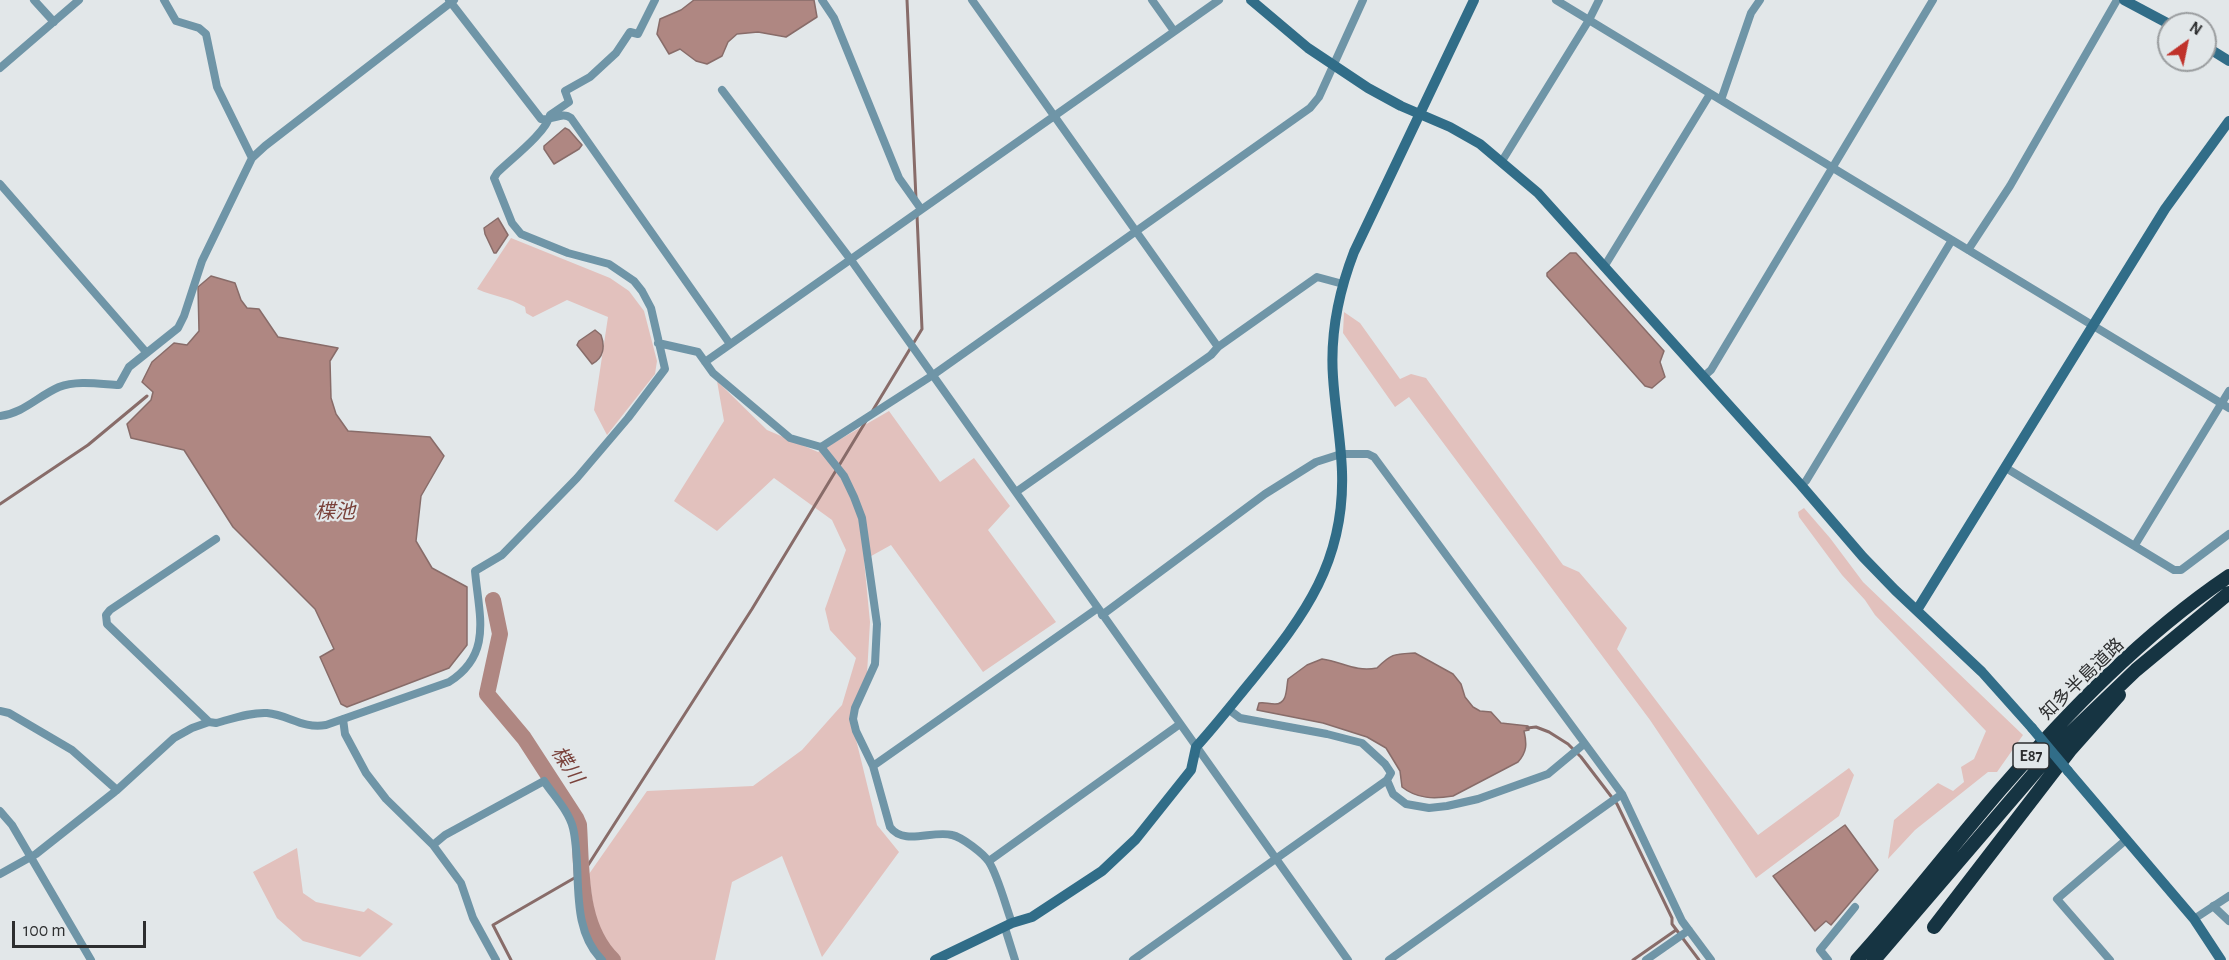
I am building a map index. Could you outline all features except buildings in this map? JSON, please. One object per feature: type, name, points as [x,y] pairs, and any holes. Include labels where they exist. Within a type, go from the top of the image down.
[{"type":"highway","name":"知多半島道路","points":[[1857,960],[1938,867],[2000,790],[2053,732],[2124,662],[2188,607],[2229,576]]},
{"type":"highway","name":"知多半島道路","points":[[1874,960],[2061,742],[2106,697],[2229,593]]},
{"type":"highway","points":[[1934,927],[2071,749],[2126,688],[2161,655],[2172,639]]},
{"type":"street","points":[[34,0],[54,22]]},
{"type":"street","points":[[0,68],[79,0]]},
{"type":"street","points":[[164,0],[176,21],[199,28],[206,34],[217,87],[252,158]]},
{"type":"street","points":[[0,874],[32,856],[117,790],[174,738],[210,722],[216,723],[256,713],[284,717],[314,727],[448,682],[462,673],[469,665],[480,645],[481,630],[475,571],[491,563],[510,546],[577,478],[628,418],[665,369],[651,308],[634,281],[609,264],[568,253],[521,234],[513,223],[495,180],[495,175],[542,132],[550,115],[569,102],[565,91],[590,77],[616,53],[630,32],[638,34],[655,0]]},
{"type":"street","points":[[822,0],[834,18],[899,178],[921,209]]},
{"type":"street","points":[[972,0],[1218,347]]},
{"type":"street","points":[[1152,0],[1174,31]]},
{"type":"street","points":[[705,362],[1219,0]]},
{"type":"street","points":[[1252,0],[1289,33],[1333,65],[1368,87],[1466,135],[1502,161],[1538,194],[1801,485],[1863,557],[1982,672],[2032,728],[2194,919],[2221,960]]},
{"type":"street","points":[[821,447],[933,375],[1310,108],[1319,97],[1363,0]]},
{"type":"street","points":[[935,960],[1032,917],[1102,871],[1136,839],[1191,770],[1196,747],[1291,633],[1322,581],[1336,540],[1340,520],[1342,475],[1333,354],[1337,312],[1343,284],[1354,252],[1474,0]]},
{"type":"street","points":[[1556,0],[2229,408]]},
{"type":"street","points":[[1502,161],[1589,21],[1599,0]]},
{"type":"street","points":[[1721,100],[1751,13],[1760,0]]},
{"type":"street","points":[[1703,377],[1711,370],[1933,0]]},
{"type":"street","points":[[1968,250],[2010,186],[2116,0]]},
{"type":"street","points":[[2124,0],[2157,18]]},
{"type":"street","points":[[0,416],[30,406],[60,387],[76,384],[119,385],[129,368],[146,352],[171,336],[181,322],[202,261],[252,158],[451,1],[540,119],[549,121],[562,115],[571,118],[730,344]]},
{"type":"street","points":[[722,90],[851,260],[1348,960]]},
{"type":"street","points":[[1604,267],[1710,94]]},
{"type":"street","points":[[1917,610],[2165,209],[2229,121]]},
{"type":"street","points":[[0,183],[146,352]]},
{"type":"street","points":[[1801,485],[1812,471],[1952,240]]},
{"type":"street","points":[[1016,492],[1211,355],[1218,347],[1317,277],[1343,284]]},
{"type":"street","points":[[658,343],[698,352],[713,373],[790,438],[821,447],[844,476],[862,518],[877,624],[875,664],[855,708],[853,718],[856,731],[873,766],[890,827],[894,833],[902,836],[952,835],[969,844],[989,861],[1009,926],[1015,960]]},
{"type":"street","points":[[2134,545],[2229,391]]},
{"type":"street","points":[[873,766],[1100,611],[1265,494],[1316,462],[1341,454],[1368,454],[1374,457],[1622,794],[1689,930],[1711,960]]},
{"type":"street","points":[[2006,468],[2174,570],[2181,570],[2229,534]]},
{"type":"street","points":[[210,722],[107,624],[106,615],[110,610],[216,539]]},
{"type":"street","points":[[1133,960],[1387,780],[1391,773],[1385,764],[1362,743],[1240,718],[1228,709]]},
{"type":"street","points":[[0,711],[9,713],[72,750],[117,790]]},
{"type":"street","points":[[343,719],[347,740],[366,773],[386,799],[434,845],[461,883],[473,918],[496,960]]},
{"type":"street","points":[[989,861],[1180,724]]},
{"type":"street","points":[[1387,780],[1393,794],[1406,804],[1416,807],[1447,807],[1478,800],[1548,774],[1584,744]]},
{"type":"street","points":[[434,845],[445,835],[544,781],[573,826],[576,882],[581,918],[590,941],[603,960]]},
{"type":"street","points":[[1389,960],[1622,794]]},
{"type":"street","points":[[0,811],[32,856],[34,865],[91,960]]},
{"type":"street","points":[[2110,960],[2057,899],[2127,839]]},
{"type":"street","points":[[2194,919],[2229,896]]},
{"type":"street","points":[[2213,906],[2229,921]]},
{"type":"street","points":[[1828,960],[1820,950],[1855,907]]},
{"type":"street","points":[[1646,960],[1689,930]]},
{"type":"shaded area","points":[[511,238],[610,278],[629,291],[644,311],[657,361],[655,374],[607,435],[594,410],[608,317],[567,300],[533,317],[526,313],[525,307],[519,304],[477,289]]},
{"type":"shaded area","points":[[1344,312],[1360,323],[1400,379],[1411,374],[1426,378],[1563,565],[1579,572],[1627,628],[1617,649],[1758,835],[1849,768],[1854,775],[1839,816],[1756,878],[1650,720],[1409,397],[1395,407],[1343,333]]},
{"type":"shaded area","points":[[717,381],[767,430],[818,452],[889,411],[940,482],[974,458],[1010,506],[988,530],[1056,622],[983,672],[891,545],[864,560],[870,622],[867,674],[850,715],[877,825],[899,852],[822,957],[782,856],[732,882],[715,960],[618,960],[605,946],[595,920],[589,874],[647,791],[753,786],[802,750],[842,705],[856,658],[830,630],[825,609],[846,550],[832,520],[774,478],[717,531],[674,501],[724,421]]},
{"type":"shaded area","points":[[1804,508],[1863,582],[2023,735],[1997,772],[1988,772],[1915,830],[1888,859],[1894,820],[1938,783],[1953,791],[1964,782],[1961,767],[1974,759],[1986,731],[1875,615],[1865,600],[1842,575],[1799,517],[1798,512]]},
{"type":"shaded area","points":[[297,848],[303,893],[316,902],[364,912],[368,908],[393,924],[360,957],[303,941],[277,918],[253,872]]},
{"type":"water","points":[[694,0],[814,0],[817,17],[786,37],[758,32],[737,34],[728,42],[722,56],[707,64],[696,61],[680,49],[669,54],[657,34],[660,19],[681,10]]},
{"type":"water","points":[[565,128],[582,145],[554,164],[544,146]]},
{"type":"water","points":[[498,218],[508,235],[494,253],[484,228]]},
{"type":"water","points":[[1570,253],[1576,253],[1664,351],[1660,362],[1665,377],[1652,388],[1645,386],[1547,276],[1547,273]]},
{"type":"water","name":"楪池","points":[[211,276],[235,283],[241,300],[247,308],[259,309],[278,337],[338,348],[330,361],[331,398],[336,414],[348,431],[430,437],[444,456],[421,496],[416,541],[432,568],[467,587],[467,645],[449,668],[347,707],[341,704],[320,657],[334,649],[315,609],[233,527],[184,450],[131,438],[127,424],[151,400],[153,392],[142,382],[152,362],[174,343],[187,345],[199,331],[198,287]]},
{"type":"water","points":[[595,330],[601,335],[603,347],[601,355],[592,364],[577,345]]},
{"type":"water","points":[[1415,653],[1453,674],[1473,707],[1480,711],[1491,712],[1501,723],[1528,726],[1529,730],[1524,731],[1525,751],[1518,762],[1453,796],[1432,798],[1420,796],[1402,787],[1400,771],[1386,748],[1367,737],[1323,723],[1257,710],[1259,703],[1275,704],[1282,701],[1286,695],[1288,679],[1307,665],[1322,659],[1355,668],[1369,669],[1377,668],[1394,655]]},
{"type":"water","points":[[1845,825],[1878,870],[1831,925],[1826,921],[1815,931],[1773,876]]},
{"type":"waterway","points":[[907,0],[916,199]]},
{"type":"waterway","points":[[873,410],[922,329],[917,215]]},
{"type":"waterway","points":[[0,504],[88,445],[147,396]]},
{"type":"waterway","points":[[511,960],[493,925],[583,873],[752,609],[866,421]]},
{"type":"waterway","name":"楪川","points":[[493,600],[500,634],[487,694],[524,738],[576,818],[579,825],[582,879],[588,914],[593,931],[613,960]]},
{"type":"waterway","points":[[1527,728],[1536,727],[1549,732],[1568,744],[1581,757],[1617,804],[1672,918],[1672,924],[1699,960]]},
{"type":"waterway","points":[[1633,960],[1676,930]]}]
